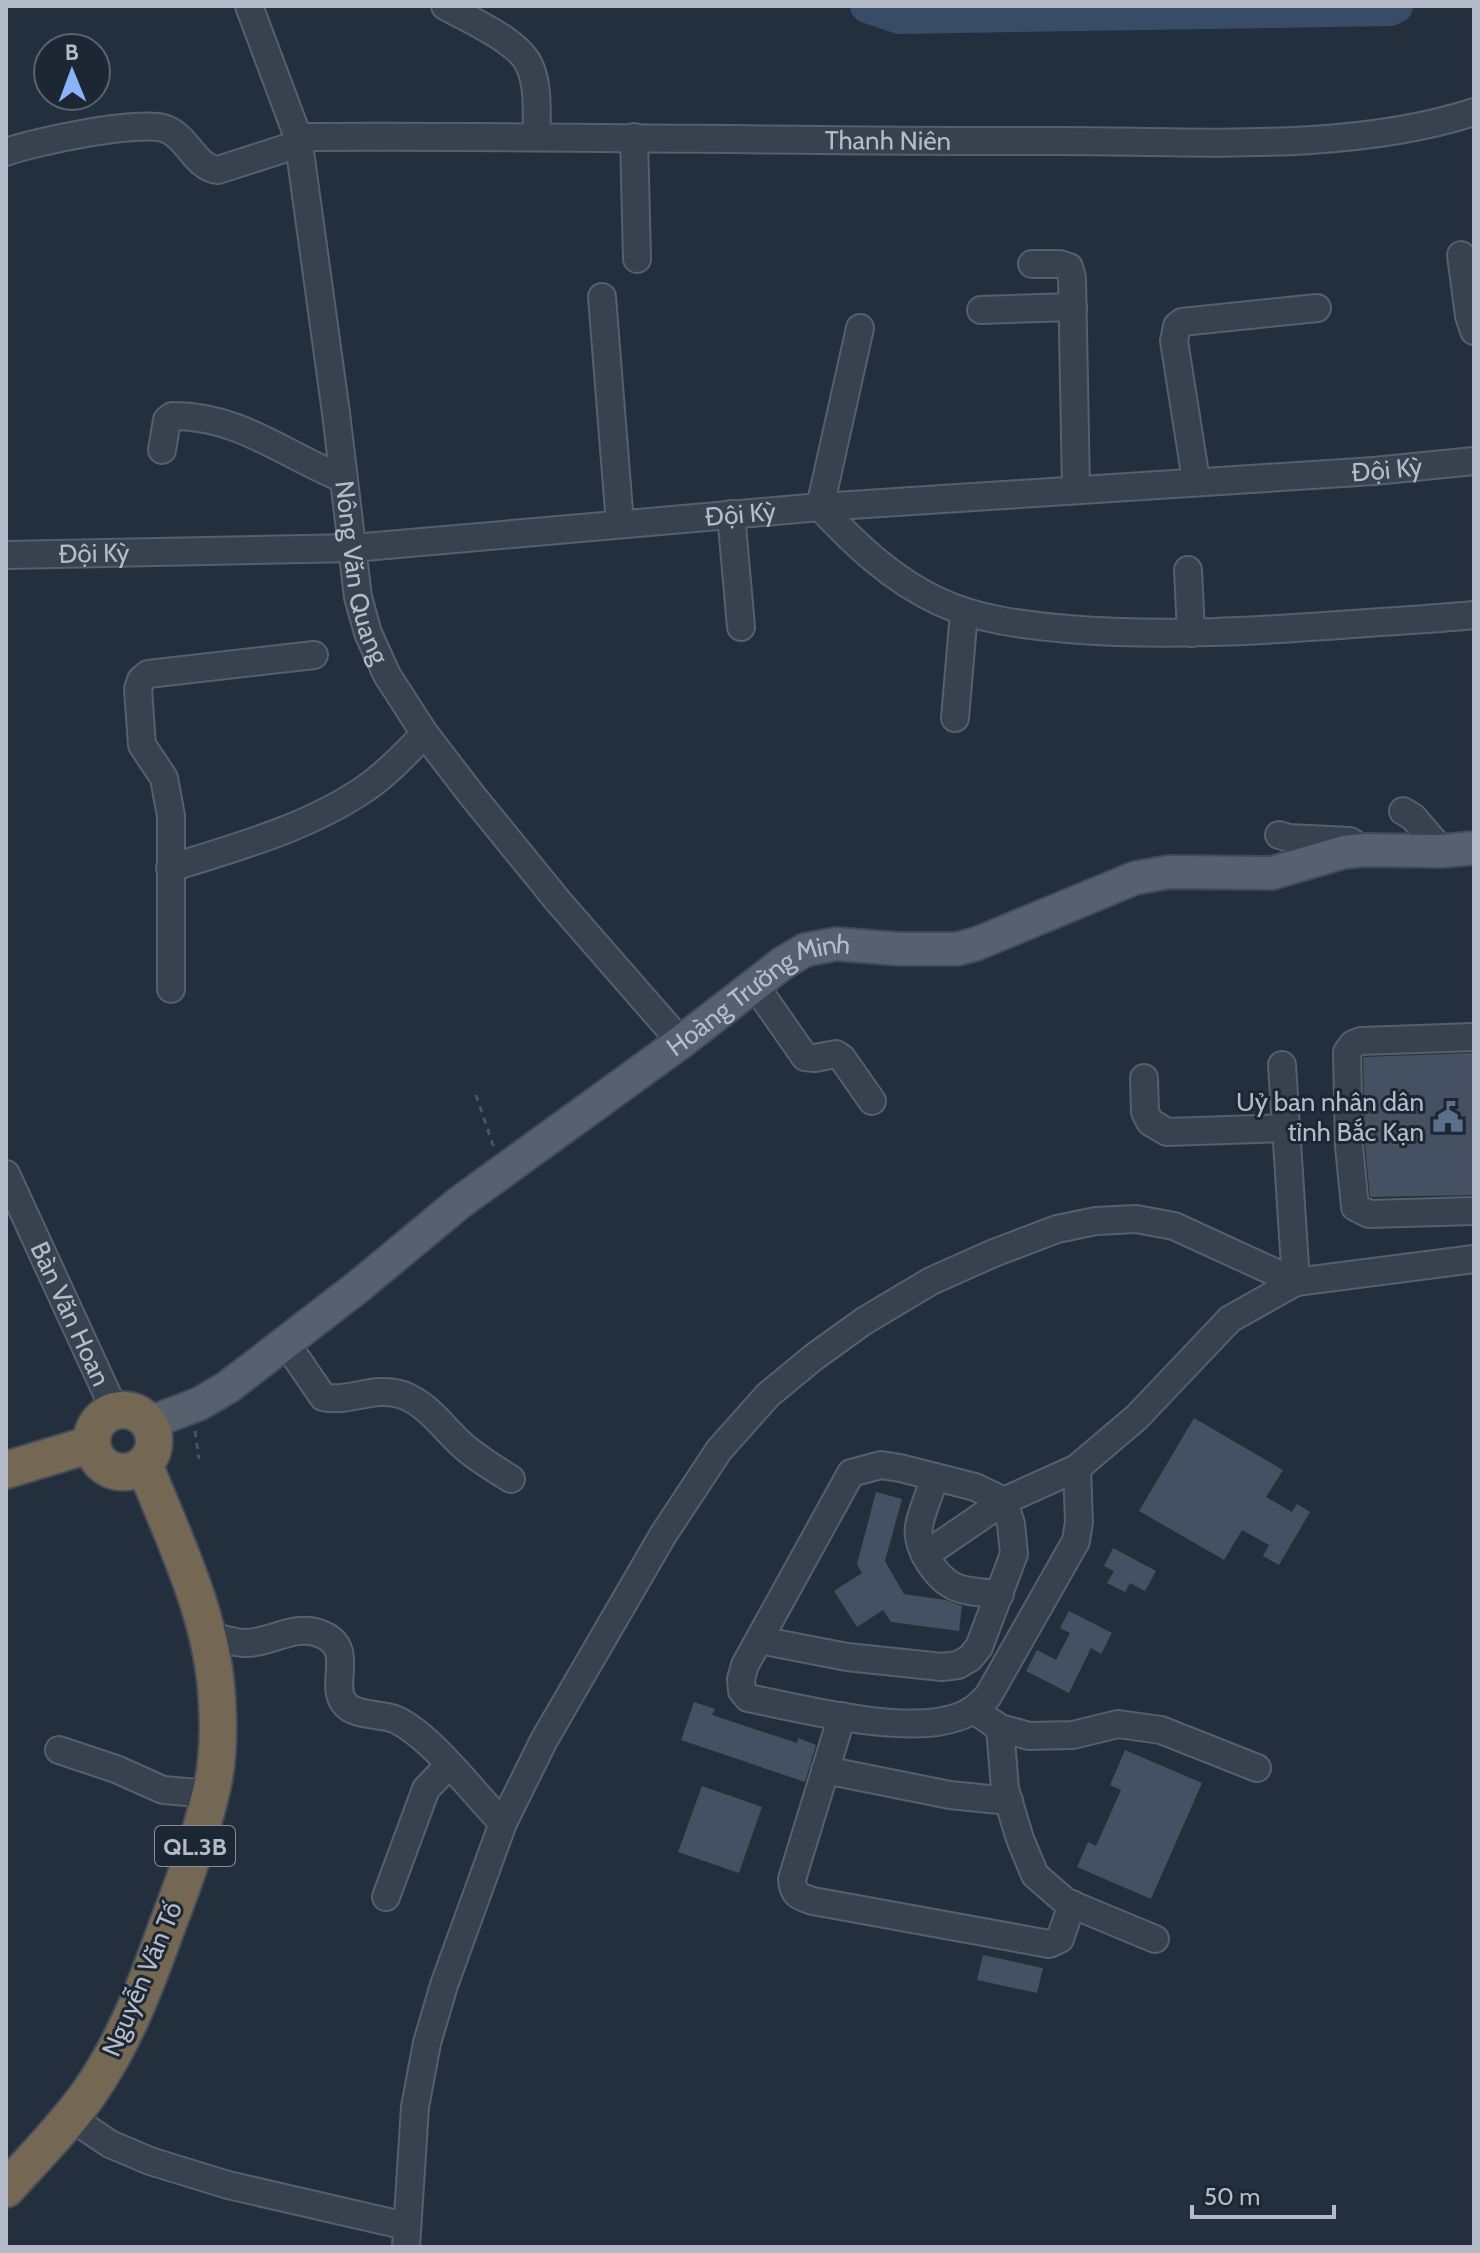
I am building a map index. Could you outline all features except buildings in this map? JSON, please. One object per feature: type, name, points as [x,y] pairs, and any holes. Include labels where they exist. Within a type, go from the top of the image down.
[{"type":"highway","points":[[134,1411],[149,1423],[154,1433],[154,1445],[151,1456],[144,1464],[134,1470],[112,1470],[102,1464],[92,1444],[95,1427],[107,1414],[134,1411]]},
{"type":"highway","points":[[6,1470],[92,1444]]},
{"type":"highway","name":"Nguyễn Văn Tố","points":[[6,2189],[89,2093],[117,2045],[146,1982],[181,1889],[211,1794],[217,1748],[217,1698],[207,1635],[184,1557],[144,1464]]},
{"type":"main road","name":"Hoàng Trường Minh","points":[[149,1423],[188,1409],[219,1393],[503,1170],[681,1042],[754,984],[805,950],[821,946],[957,949],[1135,878],[1169,872],[1272,873],[1344,852],[1474,848]]},
{"type":"street","name":"Nông Văn Quang","points":[[249,6],[298,140],[358,597],[368,633],[387,675],[425,734],[558,901],[681,1042]]},
{"type":"street","points":[[445,6],[507,42],[527,59],[536,88],[537,135]]},
{"type":"street","name":"Thanh Niên","points":[[6,152],[97,133],[145,127],[164,128],[179,136],[202,163],[211,170],[218,170],[298,140],[537,135],[867,142],[1249,141],[1395,133],[1474,112]]},
{"type":"street","points":[[634,137],[637,259]]},
{"type":"street","points":[[1461,255],[1474,331]]},
{"type":"street","points":[[1032,264],[1069,267],[1072,278],[1076,489]]},
{"type":"street","points":[[602,297],[620,524]]},
{"type":"street","points":[[981,310],[1073,307]]},
{"type":"street","points":[[1196,480],[1174,341],[1177,326],[1182,322],[1317,308]]},
{"type":"street","points":[[860,328],[820,507],[864,552],[888,571],[909,586],[964,612],[1051,628],[1191,633],[1279,631],[1474,615]]},
{"type":"street","points":[[162,450],[167,420],[172,416],[214,421],[259,435],[320,470],[344,479]]},
{"type":"street","name":"Đội Kỳ","points":[[6,555],[353,548],[820,507],[1196,480],[1374,471],[1474,461]]},
{"type":"street","points":[[731,514],[741,627]]},
{"type":"street","points":[[1188,570],[1191,633]]},
{"type":"street","points":[[955,718],[964,612]]},
{"type":"street","points":[[171,989],[171,816],[164,778],[142,745],[138,689],[141,680],[148,674],[314,655]]},
{"type":"street","points":[[170,868],[294,826],[344,802],[391,769],[425,734]]},
{"type":"street","points":[[1403,811],[1413,817],[1442,851]]},
{"type":"street","points":[[1279,835],[1350,841],[1364,850]]},
{"type":"street","points":[[754,984],[805,1057],[836,1054],[872,1101]]},
{"type":"street","points":[[1474,1037],[1361,1041],[1353,1044],[1347,1052],[1349,1146],[1355,1207],[1369,1214],[1474,1211]]},
{"type":"street","points":[[1282,1065],[1296,1282]]},
{"type":"street","points":[[1144,1078],[1145,1112],[1150,1122],[1167,1132],[1286,1128]]},
{"type":"street","name":"Bàn Văn Hoan","points":[[6,1174],[115,1411]]},
{"type":"street","points":[[70,2117],[110,2144],[161,2165],[406,2237],[415,2107],[427,2043],[444,1985],[503,1823],[544,1740],[663,1535],[719,1450],[768,1395],[864,1321],[931,1281],[1057,1229],[1096,1221],[1136,1219],[1174,1226],[1296,1282]]},
{"type":"street","points":[[925,1555],[1004,1501],[1077,1468],[1137,1417],[1230,1319],[1296,1282],[1474,1259]]},
{"type":"street","points":[[286,1343],[323,1397],[342,1398],[369,1391],[405,1395],[428,1410],[459,1443],[484,1463],[511,1479]]},
{"type":"street","points":[[759,1640],[847,1657],[942,1667],[958,1665],[970,1658],[979,1647],[1014,1554],[1011,1524],[1004,1501],[975,1487],[881,1465],[851,1473],[759,1640],[741,1679],[742,1691],[748,1698],[842,1716],[915,1724],[937,1723],[974,1710],[988,1696],[1076,1541],[1079,1522],[1077,1468]]},
{"type":"street","points":[[935,1477],[919,1526],[920,1545],[925,1555],[940,1580],[955,1587],[1000,1594]]},
{"type":"street","points":[[207,1635],[243,1643],[301,1631],[325,1635],[338,1649],[341,1660],[340,1690],[347,1707],[399,1721],[449,1765],[503,1823]]},
{"type":"street","points":[[974,1710],[1000,1728],[1029,1736],[1073,1735],[1118,1724],[1161,1730],[1257,1768]]},
{"type":"street","points":[[842,1716],[792,1879],[793,1891],[797,1896],[1049,1944],[1060,1939],[1072,1904]]},
{"type":"street","points":[[1000,1728],[1005,1789],[1035,1875],[1072,1904],[1155,1939]]},
{"type":"street","points":[[59,1750],[116,1769],[163,1790],[211,1794]]},
{"type":"street","points":[[386,1897],[426,1789],[449,1765]]},
{"type":"street","points":[[825,1770],[950,1795],[1009,1801]]},
{"type":"path","points":[[476,1095],[503,1170]]},
{"type":"waterway","points":[[867,6],[900,17],[1390,9],[1396,6]]},
{"type":"place","name":"Uỷ ban nhân dân tỉnh Bắc Kạn","points":[[1448,1117]]}]
